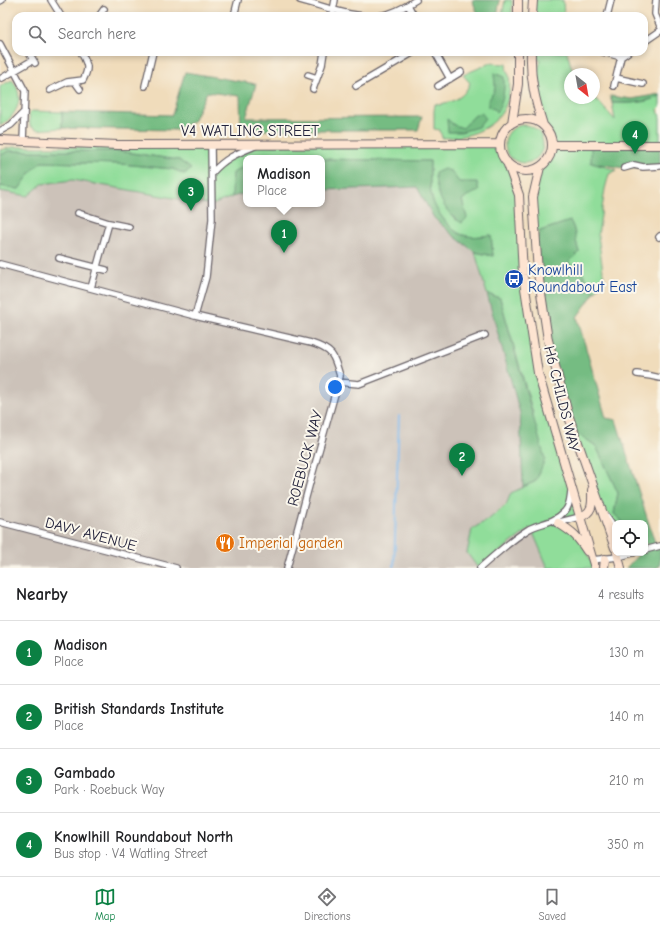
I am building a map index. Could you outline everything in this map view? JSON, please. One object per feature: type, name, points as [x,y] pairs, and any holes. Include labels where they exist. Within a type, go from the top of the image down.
[{"type":"street","points":[[52,0],[58,12]]},
{"type":"street","points":[[235,12],[238,0]]},
{"type":"street","points":[[300,0],[345,12]]},
{"type":"street","points":[[333,12],[335,0]]},
{"type":"street","points":[[393,12],[400,10],[416,0]]},
{"type":"street","points":[[518,0],[518,12]]},
{"type":"street","points":[[532,12],[533,0]]},
{"type":"street","points":[[608,12],[611,0]]},
{"type":"street","points":[[656,0],[655,14],[660,26]]},
{"type":"street","points":[[408,5],[412,12]]},
{"type":"street","points":[[648,39],[660,31]]},
{"type":"street","points":[[0,44],[25,91],[22,141]]},
{"type":"street","points":[[2,78],[34,61],[31,56]]},
{"type":"street","points":[[50,90],[67,82],[83,80],[87,72],[87,64],[83,56]]},
{"type":"street","points":[[145,86],[152,56]]},
{"type":"street","points":[[313,89],[323,56]]},
{"type":"street","points":[[356,86],[407,56]]},
{"type":"street","points":[[437,56],[450,78]]},
{"type":"street","points":[[512,123],[516,105],[518,56]]},
{"type":"street","points":[[531,56],[530,72],[543,125]]},
{"type":"street","points":[[614,86],[621,57],[617,56]]},
{"type":"street","points":[[438,86],[461,72]]},
{"type":"street","points":[[308,76],[317,78]]},
{"type":"street","points":[[616,78],[643,84]]},
{"type":"street","points":[[75,82],[80,89]]},
{"type":"street","points":[[0,131],[11,125],[24,112]]},
{"type":"street","points":[[528,119],[536,121],[548,130],[552,140],[550,154],[545,162],[534,170],[519,170],[507,162],[503,156],[500,144],[504,132],[512,123],[528,119]]},
{"type":"street","name":"V4 WATLING STREET","points":[[0,140],[118,145],[500,144]]},
{"type":"street","points":[[0,144],[9,141]]},
{"type":"street","points":[[195,316],[206,277],[212,219],[211,145]]},
{"type":"street","points":[[212,173],[229,157],[258,145]]},
{"type":"street","points":[[552,145],[660,145]]},
{"type":"street","name":"H6 CHILDS WAY","points":[[507,162],[519,195],[523,275],[538,373],[593,564]]},
{"type":"street","points":[[624,168],[634,165],[643,167],[660,166]]},
{"type":"street","name":"H6 CHILDS WAY","points":[[540,166],[533,197],[535,241],[548,340],[569,417],[612,540]]},
{"type":"street","points":[[78,213],[109,223],[129,227]]},
{"type":"street","points":[[91,288],[109,223]]},
{"type":"street","points":[[59,258],[106,270]]},
{"type":"street","name":"ROEBUCK WAY","points":[[0,264],[195,316],[326,348],[335,360],[340,376],[308,486],[287,568]]},
{"type":"street","points":[[338,382],[359,384],[485,334]]},
{"type":"street","points":[[637,374],[660,378]]},
{"type":"street","points":[[544,524],[558,523],[587,515],[591,509],[592,503],[591,481]]},
{"type":"street","points":[[480,568],[515,538],[531,528],[558,518],[567,510],[571,490]]},
{"type":"street","points":[[600,508],[612,525]]},
{"type":"street","name":"DAVY AVENUE","points":[[0,522],[176,568]]},
{"type":"street","points":[[558,523],[578,537],[593,564],[615,556]]},
{"type":"street","points":[[648,549],[660,546]]},
{"type":"street","points":[[618,556],[621,568]]},
{"type":"street","points":[[604,568],[605,559]]},
{"type":"shaded area","points":[[73,180],[212,205],[243,193],[243,207],[325,207],[325,190],[417,187],[434,218],[455,237],[475,252],[520,413],[523,487],[511,493],[506,504],[489,519],[472,529],[467,553],[478,568],[0,568],[0,191],[28,196],[42,184]]},
{"type":"shaded area","points":[[531,528],[548,568],[480,568]]},
{"type":"green space","points":[[472,0],[500,0],[498,12],[477,12]]},
{"type":"green space","points":[[505,0],[512,0],[512,12],[503,12]]},
{"type":"green space","points":[[533,0],[563,0],[564,12],[533,12]]},
{"type":"green space","points":[[536,56],[568,56],[572,68],[564,68],[564,104],[600,104],[615,120],[612,103],[642,102],[660,96],[660,107],[658,109],[660,118],[660,145],[592,157],[591,163],[617,170],[609,174],[605,189],[598,235],[604,279],[595,292],[581,271],[568,263],[579,252],[570,221],[540,231],[535,229],[533,197],[540,167],[550,154],[552,145],[552,140],[548,130],[543,125],[541,100],[536,76],[541,60],[536,59]]},
{"type":"green space","points":[[490,63],[506,64],[509,75],[507,103],[501,114],[493,123],[470,134],[442,138],[440,130],[434,129],[435,104],[440,105],[461,96],[470,83],[463,75]]},
{"type":"green space","points":[[185,72],[256,84],[246,118],[422,117],[418,130],[241,130],[240,96],[207,92],[193,121],[177,130],[62,128],[62,112],[172,115]]},
{"type":"green space","points":[[494,73],[504,77],[503,95],[497,112],[488,107],[489,101],[495,89]]},
{"type":"green space","points":[[12,80],[18,93],[18,106],[11,117],[0,126],[0,86]]},
{"type":"green space","points":[[660,94],[660,96],[641,102],[631,103],[612,103],[610,96],[632,99]]},
{"type":"green space","points":[[32,111],[62,112],[62,128],[37,130],[30,126],[29,114]]},
{"type":"green space","points":[[482,112],[485,118],[478,127],[461,132],[448,132],[447,119],[454,125],[463,128],[474,116]]},
{"type":"green space","points":[[520,125],[528,125],[538,130],[542,137],[542,151],[538,158],[528,163],[520,163],[510,158],[508,155],[505,148],[505,140],[510,130],[513,128]]},
{"type":"green space","points":[[500,144],[503,156],[507,162],[519,195],[520,222],[538,373],[580,517],[559,523],[578,537],[595,568],[548,568],[531,528],[478,568],[467,553],[472,529],[489,519],[506,505],[511,493],[536,481],[533,413],[500,298],[487,294],[475,252],[493,256],[491,235],[473,237],[466,236],[458,233],[444,220],[436,208],[432,198],[430,184],[430,161],[325,159],[325,155],[243,155],[243,167],[233,173],[232,197],[212,205],[73,180],[42,184],[28,196],[0,191],[0,186],[19,189],[31,172],[41,162],[121,164],[173,169],[184,174],[191,169],[179,160],[118,151],[8,151],[0,156],[0,150],[14,147],[211,145],[212,172],[219,165],[258,145]],"holes":[[[451,171],[467,196],[462,200],[467,218],[456,220],[447,210],[440,196]]]},
{"type":"green space","points":[[591,145],[660,145],[660,166],[624,168],[591,163]]},
{"type":"green space","points":[[8,151],[118,151],[179,160],[191,169],[184,174],[173,169],[121,164],[41,162],[31,172],[19,189],[0,186],[0,156]]},
{"type":"green space","points":[[325,159],[430,161],[431,193],[440,214],[458,233],[473,237],[491,235],[493,256],[475,252],[455,237],[434,218],[417,187],[325,190]]},
{"type":"green space","points":[[243,167],[243,194],[232,197],[233,173]]},
{"type":"green space","points":[[444,169],[451,171],[459,182],[477,182],[479,191],[462,200],[467,218],[462,223],[446,208],[439,195],[435,180],[435,173]]},
{"type":"green space","points":[[570,221],[572,224],[579,252],[568,263],[581,271],[595,292],[577,317],[606,418],[616,420],[648,520],[621,520],[614,514],[618,493],[596,446],[574,431],[548,340],[535,241],[540,231]]},
{"type":"green space","points":[[487,294],[500,298],[545,459],[536,481],[523,487],[520,413]]},
{"type":"green space","points":[[574,431],[596,446],[618,493],[614,514],[621,520],[612,520],[612,525],[600,508]]},
{"type":"green space","points":[[648,521],[656,546],[660,546],[660,566],[655,568],[626,568],[637,556],[648,556],[648,549],[650,548],[648,546]]},
{"type":"waterway","points":[[394,568],[399,416]]},
{"type":"place","name":"Knowlhill Roundabout North","points":[[635,154]]},
{"type":"place","name":"Gambado","points":[[191,211]]},
{"type":"place","name":"Madison","points":[[284,253]]},
{"type":"place","name":"Knowlhill Roundabout East","points":[[514,279]]},
{"type":"place","name":"British Standards Institute","points":[[462,476]]},
{"type":"place","name":"Imperial garden","points":[[225,543]]}]
